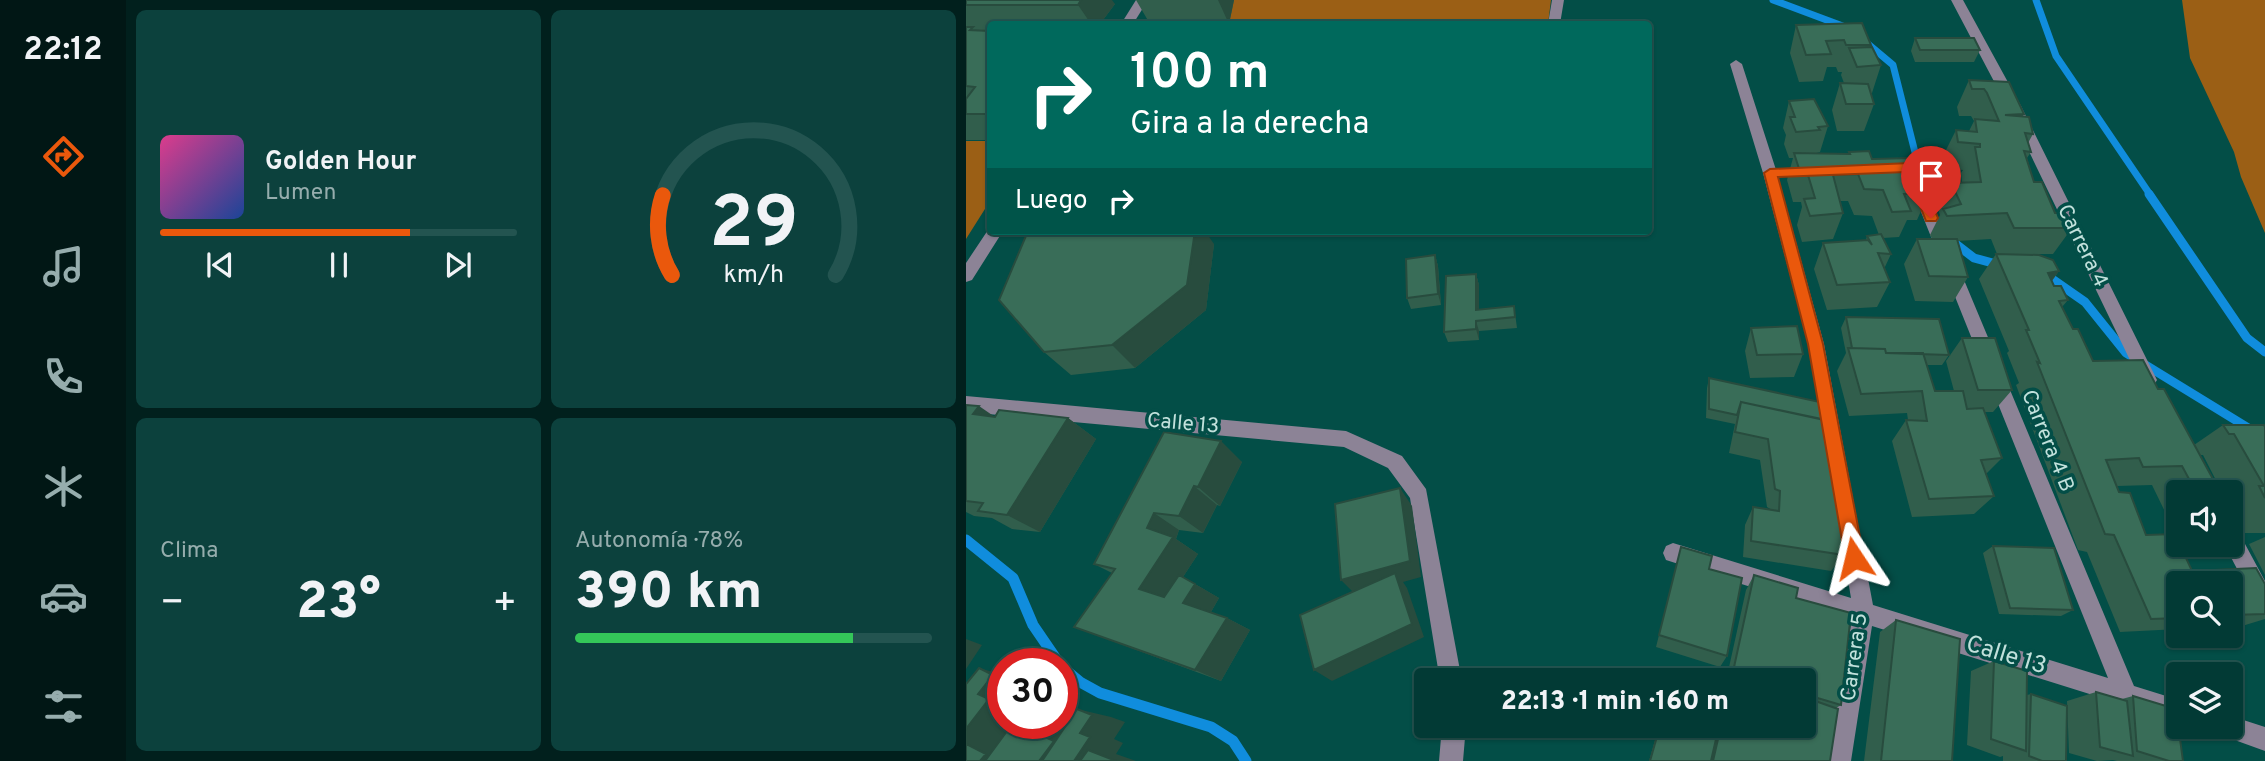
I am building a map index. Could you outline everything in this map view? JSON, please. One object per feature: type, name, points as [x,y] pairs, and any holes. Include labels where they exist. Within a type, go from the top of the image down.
[{"type":"street","points":[[1129,21],[1142,0]]},
{"type":"street","points":[[1554,21],[1558,0]]},
{"type":"street","name":"Carrera 4","points":[[1957,0],[2014,106],[2158,399]]},
{"type":"street","name":"Carrera 5","points":[[1735,64],[1777,173],[1816,344],[1864,612],[1839,761]]},
{"type":"street","name":"Carrera 4 B","points":[[1910,167],[2126,694]]},
{"type":"street","points":[[966,276],[992,235]]},
{"type":"street","name":"Calle 13","points":[[966,404],[1346,439],[1395,462],[1419,495],[1449,668]]},
{"type":"street","name":"Calle 13","points":[[1673,553],[2166,707]]},
{"type":"street","points":[[2241,557],[2265,602]]},
{"type":"street","points":[[2243,732],[2265,739]]},
{"type":"street","points":[[1451,761],[1453,738]]},
{"type":"shaded area","points":[[1201,0],[1551,0],[1548,21],[1195,21]]},
{"type":"shaded area","points":[[2182,0],[2265,0],[2265,233],[2241,177],[2234,152],[2190,58]]},
{"type":"shaded area","points":[[966,141],[987,141],[987,206],[966,239]]},
{"type":"building","points":[[966,0],[1081,0],[1078,5],[966,5]]},
{"type":"building","points":[[1862,23],[1871,45],[1846,45],[1844,40],[1826,41],[1831,54],[1806,55],[1796,25]]},
{"type":"building","points":[[966,27],[973,27],[970,30],[987,31],[987,114],[966,114],[966,99],[975,87],[966,86]]},
{"type":"building","points":[[1915,38],[1974,38],[1980,50],[1920,50]]},
{"type":"building","points":[[1872,47],[1881,65],[1857,67],[1849,48]]},
{"type":"building","points":[[1969,80],[2009,82],[2024,114],[2005,115],[2029,117],[2033,134],[2025,133],[2031,152],[2024,151],[2034,182],[2042,182],[2055,213],[2065,213],[2072,228],[2014,228],[2007,213],[1947,216],[1943,209],[1961,204],[1951,183],[1981,182],[1975,147],[1980,147],[1980,144],[1958,142],[1956,130],[1977,132],[1975,119],[1999,121],[1987,93],[1984,89],[1972,89]]},
{"type":"building","points":[[1840,83],[1868,84],[1874,104],[1846,104]]},
{"type":"building","points":[[1814,99],[1828,126],[1818,127],[1820,130],[1796,132],[1790,117],[1795,117],[1789,101]]},
{"type":"building","points":[[1869,151],[1872,159],[1912,158],[1929,193],[1904,194],[1911,211],[1892,212],[1883,190],[1864,189],[1858,174],[1833,175],[1843,213],[1810,216],[1804,199],[1815,198],[1808,175],[1801,175],[1794,153],[1850,154],[1849,152]]},
{"type":"building","points":[[1881,234],[1891,254],[1878,253],[1890,282],[1837,285],[1823,243],[1868,240],[1872,245],[1867,236]]},
{"type":"building","points":[[1026,235],[1194,235],[1187,285],[1112,345],[1044,352],[999,300]]},
{"type":"building","points":[[1917,239],[1957,239],[1968,277],[1929,276]]},
{"type":"building","points":[[1996,254],[2039,255],[2053,260],[2059,271],[2048,273],[2054,286],[2061,286],[2068,300],[2059,301],[2073,329],[2078,329],[2093,361],[2143,360],[2158,389],[2164,389],[2213,480],[2190,480],[2182,466],[2143,467],[2139,458],[2106,460],[2119,492],[2130,493],[2146,535],[2166,534],[2166,557],[2186,557],[2192,571],[2166,571],[2166,618],[2151,619],[2114,535],[2105,534],[2037,362],[2040,363],[2026,330],[2029,330]]},
{"type":"building","points":[[1435,255],[1438,294],[1407,298],[1406,259]]},
{"type":"building","points":[[1476,274],[1476,310],[1514,306],[1515,317],[1476,321],[1476,329],[1444,332],[1446,276]]},
{"type":"building","points":[[1846,317],[1939,319],[1949,355],[1886,353],[1885,349],[1852,348]]},
{"type":"building","points":[[1797,326],[1803,354],[1757,355],[1751,328]]},
{"type":"building","points":[[1962,338],[1995,338],[2012,390],[1978,390]]},
{"type":"building","points":[[1848,348],[1885,349],[1886,353],[1923,353],[1935,391],[1963,391],[1967,409],[1983,408],[2002,458],[1981,460],[1994,496],[1929,499],[1906,420],[1927,421],[1922,391],[1861,394]]},
{"type":"building","points":[[1709,378],[1829,404],[1829,421],[1741,402],[1737,415],[1709,409]]},
{"type":"building","points":[[1741,402],[1836,422],[1833,454],[1840,454],[1852,503],[1843,500],[1844,555],[1751,541],[1753,507],[1779,511],[1780,491],[1775,489],[1768,439],[1735,432]]},
{"type":"building","points":[[966,405],[979,406],[973,414],[995,417],[999,410],[1068,418],[1007,515],[978,511],[983,503],[966,501]]},
{"type":"building","points":[[2223,425],[2264,425],[2265,498],[2259,486],[2264,486],[2234,434],[2229,434]]},
{"type":"building","points":[[1164,432],[1221,441],[1198,487],[1194,486],[1179,516],[1154,513],[1147,528],[1173,537],[1139,589],[1164,597],[1179,575],[1195,584],[1183,603],[1227,618],[1195,670],[1074,627],[1115,569],[1094,564]]},
{"type":"building","points":[[1400,488],[1410,561],[1341,580],[1335,504]]},
{"type":"building","points":[[1993,546],[2054,548],[2073,610],[2010,608]]},
{"type":"building","points":[[1681,547],[1712,556],[1709,569],[1742,578],[1727,656],[1659,635]]},
{"type":"building","points":[[2256,568],[2265,584],[2265,614],[2243,615],[2243,571],[2192,571]]},
{"type":"building","points":[[1395,573],[1412,624],[1314,670],[1300,615]]},
{"type":"building","points":[[1754,575],[1798,588],[1796,598],[1851,613],[1841,705],[1816,698],[1816,668],[1734,668]]},
{"type":"building","points":[[1896,620],[1960,639],[1952,761],[1881,761]]},
{"type":"building","points":[[1994,661],[2027,671],[2026,751],[1991,739]]},
{"type":"building","points":[[979,668],[987,672],[987,683],[978,694],[987,698],[987,702],[966,729],[966,684]]},
{"type":"building","points":[[2096,692],[2127,701],[2133,756],[2100,747]]},
{"type":"building","points":[[2031,694],[2067,706],[2066,761],[2042,761],[2029,756]]},
{"type":"building","points":[[2133,696],[2166,706],[2166,739],[2180,739],[2183,761],[2169,761],[2137,751]]},
{"type":"building","points":[[1816,701],[1838,709],[1830,761],[1713,761],[1718,738],[1816,738]]},
{"type":"building","points":[[1078,709],[1092,715],[1080,733],[1090,737],[1074,761],[1042,761],[1057,739],[1078,739]]},
{"type":"building","points":[[1657,738],[1716,738],[1711,761],[1650,761]]},
{"type":"building","points":[[1001,739],[1054,741],[1039,761],[985,761]]},
{"type":"building","points":[[966,744],[986,754],[980,761],[966,761]]},
{"type":"building","points":[[1088,750],[1116,761],[1080,761]]},
{"type":"waterway","points":[[1773,0],[1848,28]]},
{"type":"waterway","points":[[2036,0],[2056,56],[2151,196]]},
{"type":"waterway","points":[[1862,39],[1893,65],[1924,188]]},
{"type":"waterway","points":[[2149,194],[2247,338],[2265,352]]},
{"type":"waterway","points":[[1952,241],[1974,258],[2000,265]]},
{"type":"waterway","points":[[2042,272],[2085,302],[2126,353],[2250,429],[2265,434]]},
{"type":"waterway","points":[[966,540],[1013,578],[1033,625],[1049,648]]},
{"type":"waterway","points":[[1078,680],[1100,693],[1211,727],[1233,741],[1246,761]]},
{"type":"route","points":[[1854,558],[1816,344],[1770,173],[1910,167],[1931,218]]}]
